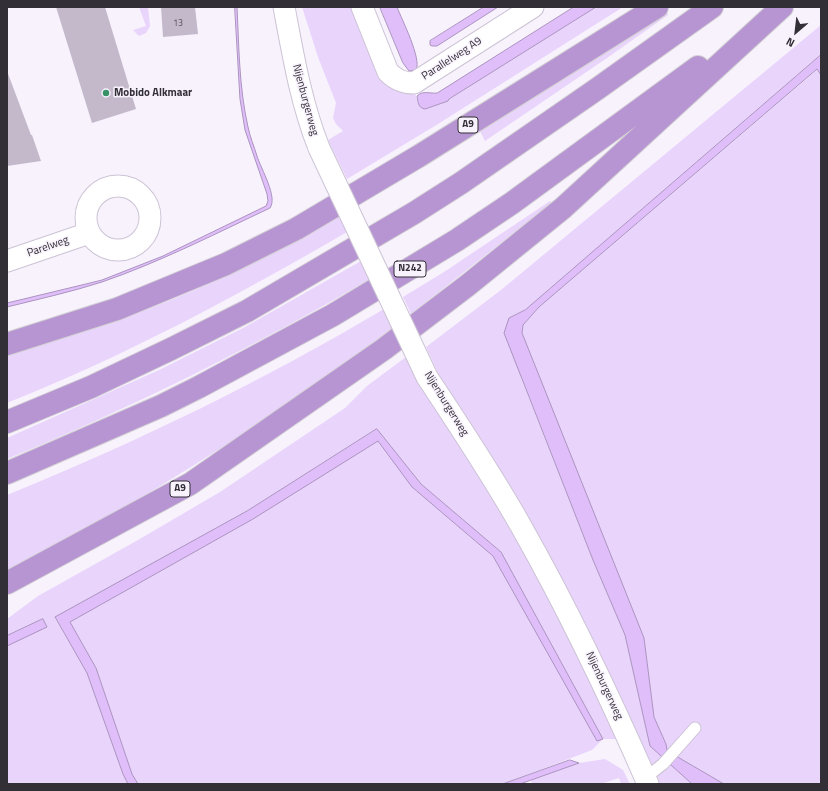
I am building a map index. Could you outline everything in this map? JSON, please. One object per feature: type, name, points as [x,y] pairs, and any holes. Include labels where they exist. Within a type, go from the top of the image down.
[{"type":"highway","name":"A9","points":[[7,344],[124,306],[226,264],[296,229],[420,156],[657,7]]},
{"type":"highway","points":[[7,422],[91,386],[170,349],[247,310],[367,240],[461,183],[712,7]]},
{"type":"highway","name":"A9","points":[[7,583],[190,484],[384,349],[468,285],[563,208],[781,7]]},
{"type":"highway","name":"N242","points":[[7,473],[161,406],[200,387],[334,315],[457,240],[512,203],[781,7]]},
{"type":"street","name":"Nijenburgerweg","points":[[284,7],[303,104],[319,148],[427,377],[497,484],[537,556],[583,641],[647,781]]},
{"type":"street","name":"Parallelweg A9","points":[[362,7],[388,72],[399,81],[414,83],[533,7]]},
{"type":"street","name":"Parelweg","points":[[7,261],[89,233]]},
{"type":"lane","points":[[647,781],[695,728]]},
{"type":"shaded area","points":[[139,7],[148,7],[150,26],[146,33],[139,36],[133,30],[146,26]]},
{"type":"shaded area","points":[[235,7],[237,7],[240,67],[245,112],[251,138],[272,197],[270,208],[145,266],[124,274],[79,289],[7,307],[7,303],[102,280],[163,256],[266,206],[268,201],[267,194],[245,130],[240,99]]},
{"type":"shaded area","points":[[302,7],[353,7],[414,90],[418,103],[428,108],[448,101],[596,7],[623,7],[438,124],[347,179],[328,140],[343,131],[336,124],[333,118],[336,103],[318,57]]},
{"type":"shaded area","points":[[380,7],[397,7],[414,49],[417,65],[416,70],[409,71],[403,63]]},
{"type":"shaded area","points":[[484,7],[498,7],[437,46],[430,45],[430,41]]},
{"type":"shaded area","points":[[574,7],[596,7],[448,101],[425,109],[420,106],[417,96],[419,94],[437,93]]},
{"type":"shaded area","points":[[667,12],[668,15],[485,141],[480,131]]},
{"type":"shaded area","points":[[821,25],[821,55],[525,310],[509,318],[521,378],[593,560],[625,635],[650,746],[692,784],[653,784],[444,386],[426,347],[501,290]]},
{"type":"shaded area","points":[[821,55],[821,75],[817,69],[539,307],[523,325],[522,333],[644,638],[654,717],[666,744],[667,750],[724,784],[692,784],[650,746],[625,635],[593,560],[504,333],[509,318],[525,310]]},
{"type":"shaded area","points":[[818,69],[821,75],[821,784],[724,784],[667,750],[666,744],[654,717],[644,638],[522,333],[523,325],[539,307]]},
{"type":"shaded area","points":[[550,201],[551,202],[549,205],[411,314],[403,297],[444,272]]},
{"type":"shaded area","points":[[340,216],[347,232],[306,256],[180,324],[51,385],[7,403],[7,354],[61,339],[167,302],[234,271]]},
{"type":"shaded area","points":[[361,261],[370,279],[326,304],[237,353],[192,375],[100,419],[7,459],[7,438],[159,370],[245,327]]},
{"type":"shaded area","points":[[384,309],[393,328],[260,423],[121,509],[7,571],[7,495],[104,454],[246,386]]},
{"type":"shaded area","points":[[406,357],[421,387],[426,391],[478,466],[535,566],[621,739],[603,739],[501,552],[421,484],[377,429],[247,511],[55,618],[87,673],[123,774],[128,784],[7,784],[7,619],[38,596],[220,492],[345,408],[367,386]]},
{"type":"shaded area","points":[[377,429],[421,484],[501,552],[603,739],[597,741],[493,556],[412,487],[378,441],[253,519],[70,622],[96,668],[132,774],[138,784],[128,784],[123,774],[87,673],[55,617],[247,511]]},
{"type":"shaded area","points":[[379,440],[412,487],[493,556],[597,740],[603,739],[592,750],[503,784],[138,784],[132,774],[96,668],[70,622],[253,519]]},
{"type":"shaded area","points":[[43,619],[47,627],[7,646],[7,636]]},
{"type":"shaded area","points":[[605,759],[623,770],[630,784],[621,784],[619,778],[601,784],[532,784],[531,780],[579,763]]},
{"type":"shaded area","points":[[570,760],[579,763],[520,784],[503,784]]},
{"type":"building","points":[[56,7],[105,7],[136,109],[92,123]]},
{"type":"building","points":[[161,7],[195,7],[198,34],[163,37]]},
{"type":"building","points":[[7,71],[32,135],[41,161],[7,166]]},
{"type":"place","name":"Mobido Alkmaar","points":[[106,93]]}]
